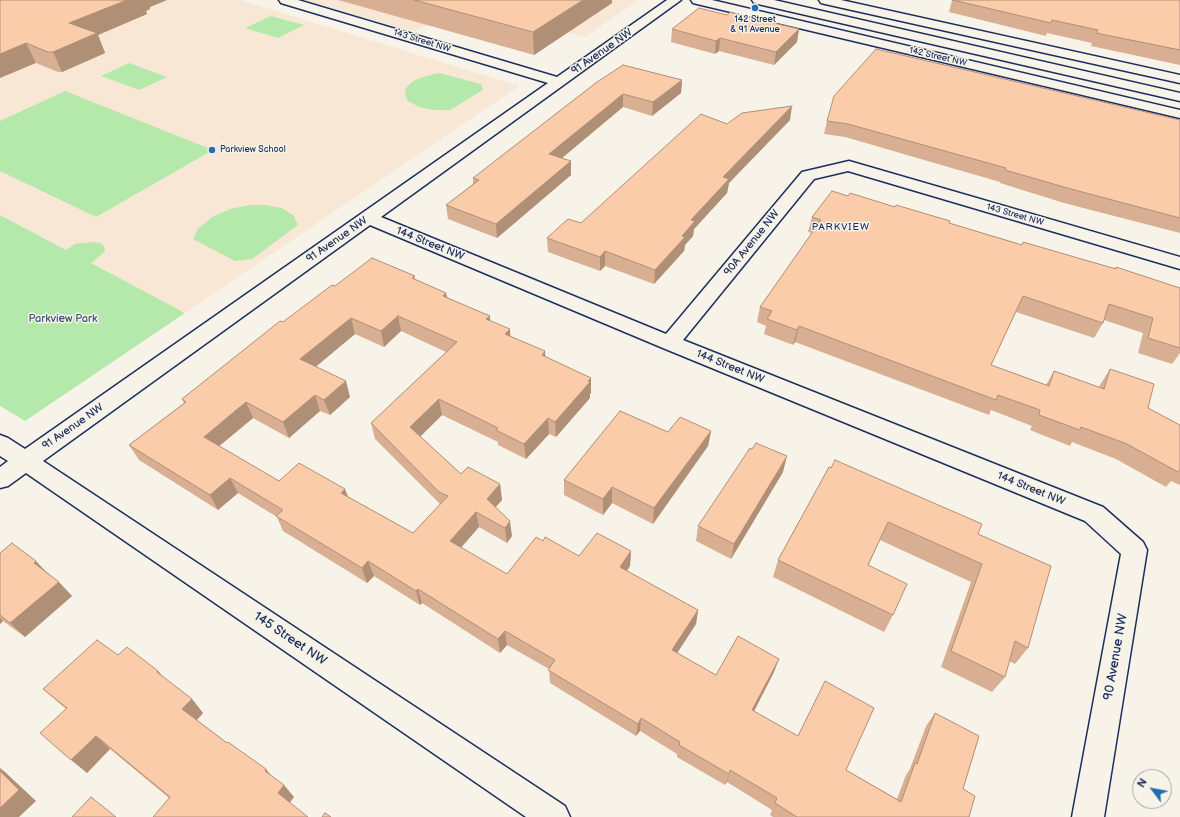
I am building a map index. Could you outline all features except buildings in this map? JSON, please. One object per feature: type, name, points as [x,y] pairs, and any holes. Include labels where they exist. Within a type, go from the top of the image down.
[{"type":"street","name":"143 Street NW","points":[[285,0],[559,82]]},
{"type":"street","name":"91 Avenue NW","points":[[0,479],[675,0]]},
{"type":"street","name":"142 Street NW","points":[[697,0],[1180,114]]},
{"type":"street","name":"142 Street NW","points":[[758,0],[1180,97]]},
{"type":"street","points":[[825,0],[1180,79]]},
{"type":"street","name":"143 Street NW","points":[[849,166],[1180,263]]},
{"type":"street","name":"90A Avenue NW","points":[[670,343],[808,176],[849,166]]},
{"type":"street","name":"144 Street NW","points":[[367,218],[670,343],[1094,514]]},
{"type":"street","name":"145 Street NW","points":[[0,444],[26,460],[554,817]]},
{"type":"street","name":"90 Avenue NW","points":[[1088,817],[1134,550],[1094,514]]},
{"type":"shaded area","name":"Parkview School","points":[[0,0],[240,0],[519,86],[185,313],[0,215]]},
{"type":"shaded area","points":[[302,0],[638,0],[585,37],[465,5],[414,32]]},
{"type":"green space","points":[[271,16],[304,25],[278,38],[245,28]]},
{"type":"green space","points":[[129,63],[167,77],[139,90],[101,76]]},
{"type":"green space","points":[[439,73],[481,84],[483,90],[450,110],[435,110],[419,107],[408,101],[405,95],[406,88],[413,81]]},
{"type":"green space","points":[[65,91],[213,150],[96,217],[0,171],[0,121]]},
{"type":"green space","points":[[249,205],[265,205],[282,208],[294,216],[298,225],[252,259],[235,261],[193,239],[198,229],[212,217],[231,209]]},
{"type":"green space","name":"Parkview Park","points":[[0,215],[66,250],[75,244],[93,242],[100,243],[104,246],[105,251],[91,263],[185,313],[25,421],[0,406]]},
{"type":"place","name":"142 Street & 91 Avenue","points":[[755,8]]},
{"type":"place","name":"Parkview School","points":[[212,150]]},
{"type":"district","name":"PARKVIEW","points":[[841,227]]}]
